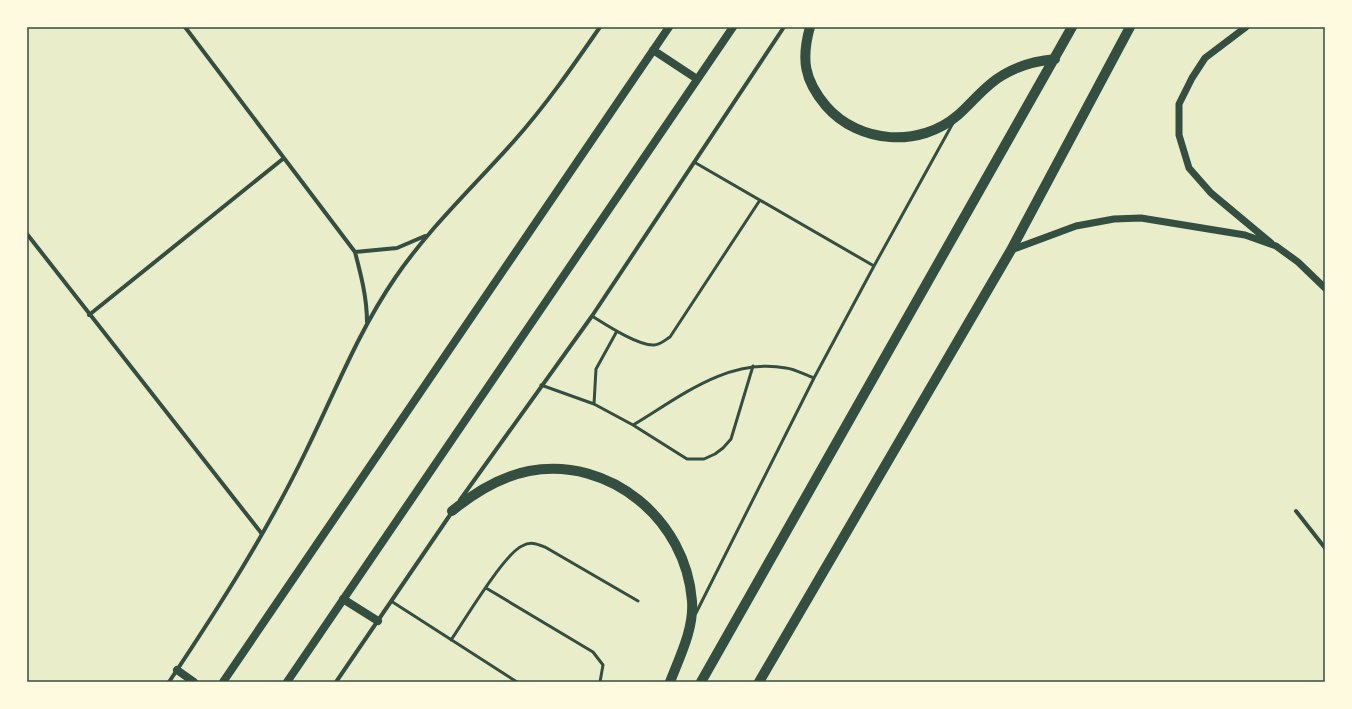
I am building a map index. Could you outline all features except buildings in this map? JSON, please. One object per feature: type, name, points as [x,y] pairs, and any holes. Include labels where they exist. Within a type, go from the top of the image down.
[{"type":"main road","points":[[223,682],[669,27]]},
{"type":"main road","points":[[287,682],[733,27]]},
{"type":"main road","points":[[810,27],[804,63],[810,81],[819,97],[831,111],[845,122],[861,131],[878,136],[906,137],[928,132],[943,126],[957,116],[979,93],[1003,74],[1025,64],[1055,59]]},
{"type":"main road","points":[[701,682],[1072,27]]},
{"type":"main road","points":[[759,682],[1011,250],[1130,27]]},
{"type":"main road","points":[[653,50],[697,80]]},
{"type":"main road","points":[[452,511],[469,497],[488,485],[508,476],[530,471],[552,469],[574,471],[596,476],[616,485],[634,496],[650,509],[664,524],[675,542],[689,581],[692,601],[691,622],[670,682]]},
{"type":"main road","points":[[343,599],[378,621]]},
{"type":"main road","points":[[177,670],[194,682]]},
{"type":"street","points":[[185,27],[354,252],[362,278],[367,306],[367,322]]},
{"type":"street","points":[[169,682],[215,612],[262,534],[307,450],[345,364],[367,322],[395,278],[427,235],[548,102],[600,27]]},
{"type":"street","points":[[336,682],[452,511],[592,316],[784,27]]},
{"type":"street","points":[[1246,27],[1205,58],[1192,78],[1178,104],[1178,135],[1189,168],[1202,184],[1276,246],[1298,262],[1325,288]]},
{"type":"street","points":[[89,315],[284,158]]},
{"type":"street","points":[[1011,250],[1076,226],[1114,219],[1141,218],[1245,235],[1276,246]]},
{"type":"street","points":[[27,234],[262,534]]},
{"type":"street","points":[[354,252],[397,248],[427,235]]},
{"type":"street","points":[[1296,511],[1325,548]]},
{"type":"lane","points":[[691,622],[814,378],[957,116]]},
{"type":"lane","points":[[694,162],[874,266]]},
{"type":"lane","points":[[592,316],[617,331],[646,344],[654,345],[661,343],[670,337],[760,200]]},
{"type":"lane","points":[[594,404],[596,369],[617,331]]},
{"type":"lane","points":[[633,425],[705,381],[726,372],[753,366],[786,368],[814,378]]},
{"type":"lane","points":[[541,385],[594,404],[633,425],[687,459],[704,459],[724,448],[731,439],[753,366]]},
{"type":"lane","points":[[451,640],[513,551],[522,545],[534,542],[546,547],[638,601]]},
{"type":"lane","points":[[486,588],[593,652],[603,665],[600,682]]},
{"type":"lane","points":[[391,601],[517,682]]}]
